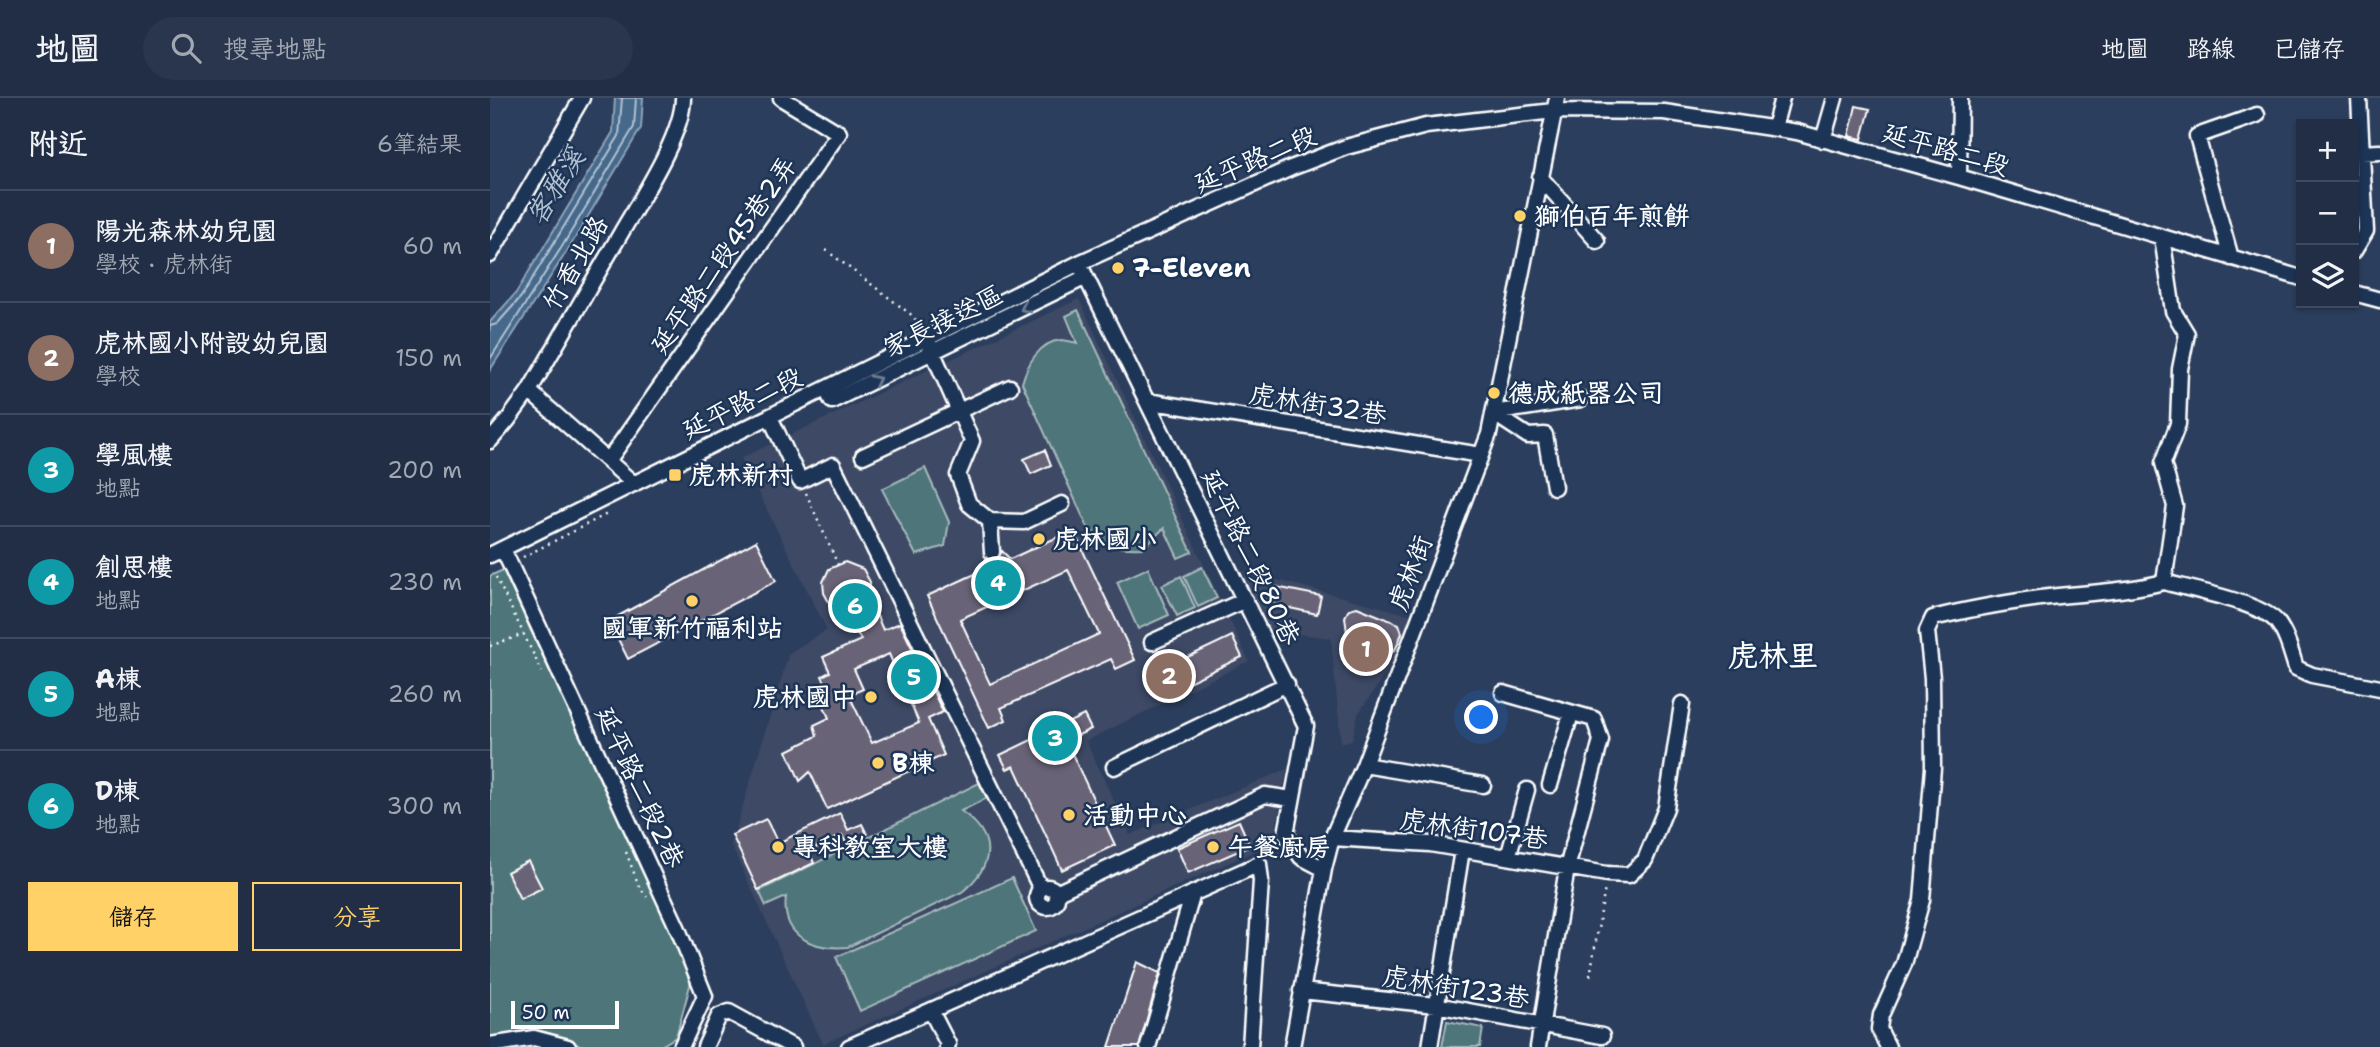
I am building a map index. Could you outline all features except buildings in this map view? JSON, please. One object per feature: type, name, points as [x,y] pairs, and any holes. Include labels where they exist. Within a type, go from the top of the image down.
[{"type":"street","points":[[490,255],[582,98]]},
{"type":"street","name":"竹香北路","points":[[490,441],[529,391],[651,181],[674,133],[683,108],[683,98]]},
{"type":"street","name":"延平路二段45巷2弄","points":[[608,461],[839,133],[781,98]]},
{"type":"street","points":[[1774,128],[1782,98]]},
{"type":"street","points":[[1823,140],[1835,98]]},
{"type":"street","points":[[1959,177],[1960,98]]},
{"type":"street","points":[[2357,245],[2366,230],[2359,98]]},
{"type":"street","name":"延平路二段","points":[[497,552],[1079,263],[1291,168],[1346,147],[1426,126],[1555,104],[1664,113],[1774,128],[1959,177],[2296,277]]},
{"type":"street","name":"虎林街","points":[[1292,1047],[1332,838],[1364,765],[1489,434],[1555,104]]},
{"type":"street","points":[[2231,258],[2197,135],[2257,115]]},
{"type":"street","points":[[2361,153],[2380,152]]},
{"type":"street","points":[[1540,177],[1597,241]]},
{"type":"street","points":[[2162,237],[2173,312],[2187,334],[2180,369],[2178,424],[2163,463],[2175,506],[2164,582]]},
{"type":"street","name":"延平路二段80巷","points":[[1079,263],[1306,726],[1286,834],[1301,857],[1324,869]]},
{"type":"street","name":"家長接送區","points":[[826,389],[832,401],[1086,277]]},
{"type":"street","points":[[2359,294],[2380,300]]},
{"type":"street","points":[[927,339],[972,440],[958,475],[970,503],[990,521],[1024,522],[1062,504]]},
{"type":"street","points":[[863,456],[1010,387]]},
{"type":"street","points":[[529,391],[634,484]]},
{"type":"street","points":[[1493,413],[1581,399]]},
{"type":"street","name":"虎林街32巷","points":[[1147,401],[1481,455]]},
{"type":"street","points":[[1493,413],[1528,436],[1545,435],[1554,487]]},
{"type":"street","points":[[770,417],[800,481],[833,465],[1041,889],[1049,887],[1056,893],[1265,796],[1292,799]]},
{"type":"street","points":[[990,521],[992,552]]},
{"type":"street","name":"延平路二段2巷","points":[[497,552],[538,624],[678,929],[705,996],[681,1047]]},
{"type":"street","points":[[1888,1047],[1879,1029],[1881,1015],[1904,964],[1922,900],[1933,768],[1932,678],[1927,631],[1933,618],[1979,607],[2042,598],[2117,592],[2164,582],[2240,602],[2275,620],[2286,638],[2296,667],[2312,675],[2380,688]]},
{"type":"street","points":[[1152,642],[1245,600]]},
{"type":"street","points":[[1114,767],[1287,684]]},
{"type":"street","points":[[1503,693],[1594,719],[1601,740],[1567,868],[1538,1047]]},
{"type":"street","name":"虎林街107巷","points":[[1332,838],[1430,844],[1567,868],[1629,875],[1645,860],[1666,808],[1682,705]]},
{"type":"street","points":[[1550,785],[1572,714]]},
{"type":"street","points":[[1364,765],[1483,785]]},
{"type":"street","points":[[1508,857],[1527,790]]},
{"type":"street","points":[[1430,1047],[1462,850]]},
{"type":"street","points":[[849,1047],[1259,864],[1261,881],[1250,1047]]},
{"type":"street","points":[[1148,1047],[1194,894]]},
{"type":"street","name":"虎林街123巷","points":[[1301,991],[1436,1005],[1602,1036]]},
{"type":"street","points":[[931,1011],[952,1046]]},
{"type":"street","points":[[705,1047],[719,1016],[729,1012],[793,1047]]},
{"type":"street","points":[[490,1045],[534,1038],[568,1047]]},
{"type":"path","points":[[826,250],[914,316],[927,339]]},
{"type":"path","points":[[800,481],[838,565]]},
{"type":"path","points":[[490,646],[524,634],[538,624]]},
{"type":"path","points":[[1590,976],[1607,874]]},
{"type":"shaded area","points":[[1079,299],[1249,661],[1086,741],[1130,835],[1287,769],[1273,843],[823,1044],[731,845],[789,653],[827,630],[741,458]]},
{"type":"shaded area","points":[[1243,571],[1411,615],[1395,660],[1358,714],[1352,740],[1341,743],[1331,638],[1266,630]]},
{"type":"green space","points":[[1078,310],[1192,552],[1178,558],[1164,528],[1143,548],[1133,548],[1112,545],[1087,526],[1022,383],[1031,362],[1046,345],[1061,340],[1077,343],[1066,316]]},
{"type":"green space","points":[[925,468],[949,522],[945,546],[916,555],[882,489]]},
{"type":"green space","points":[[1202,567],[1217,598],[1198,607],[1184,576]]},
{"type":"green space","points":[[1148,568],[1169,615],[1138,629],[1117,582]]},
{"type":"green space","points":[[503,570],[692,978],[676,1037],[659,1047],[586,1047],[534,1032],[490,1040],[490,576]]},
{"type":"green space","points":[[1181,576],[1195,608],[1177,616],[1162,585]]},
{"type":"green space","points":[[979,783],[987,798],[961,811],[981,830],[986,840],[986,861],[973,882],[962,892],[848,947],[823,946],[802,938],[789,922],[786,897],[766,906],[759,891]]},
{"type":"green space","points":[[1012,878],[1036,931],[860,1011],[836,957]]},
{"type":"green space","points":[[1447,1021],[1483,1028],[1480,1047],[1442,1047]]},
{"type":"water","name":"客雅溪","points":[[615,98],[643,98],[641,128],[569,248],[490,370],[490,322],[516,293],[613,132]]},
{"type":"place","name":"獅伯百年煎餅","points":[[1520,216]]},
{"type":"place","name":"7-Eleven","points":[[1118,268]]},
{"type":"place","name":"德成紙器公司","points":[[1494,393]]},
{"type":"place","name":"虎林新村","points":[[675,475]]},
{"type":"place","name":"虎林國小","points":[[1039,539]]},
{"type":"place","name":"創思樓","points":[[998,583]]},
{"type":"place","name":"國軍新竹福利站","points":[[692,601]]},
{"type":"place","name":"D棟","points":[[855,606]]},
{"type":"place","name":"陽光森林幼兒園","points":[[1366,649]]},
{"type":"place","name":"虎林國小附設幼兒園","points":[[1169,676]]},
{"type":"place","name":"A棟","points":[[914,677]]},
{"type":"place","name":"虎林國中","points":[[871,697]]},
{"type":"place","name":"學風樓","points":[[1055,738]]},
{"type":"place","name":"B棟","points":[[878,763]]},
{"type":"place","name":"活動中心","points":[[1069,815]]},
{"type":"place","name":"專科教室大樓","points":[[778,847]]},
{"type":"place","name":"午餐廚房","points":[[1213,847]]},
{"type":"district","name":"虎林里","points":[[1773,656]]}]
